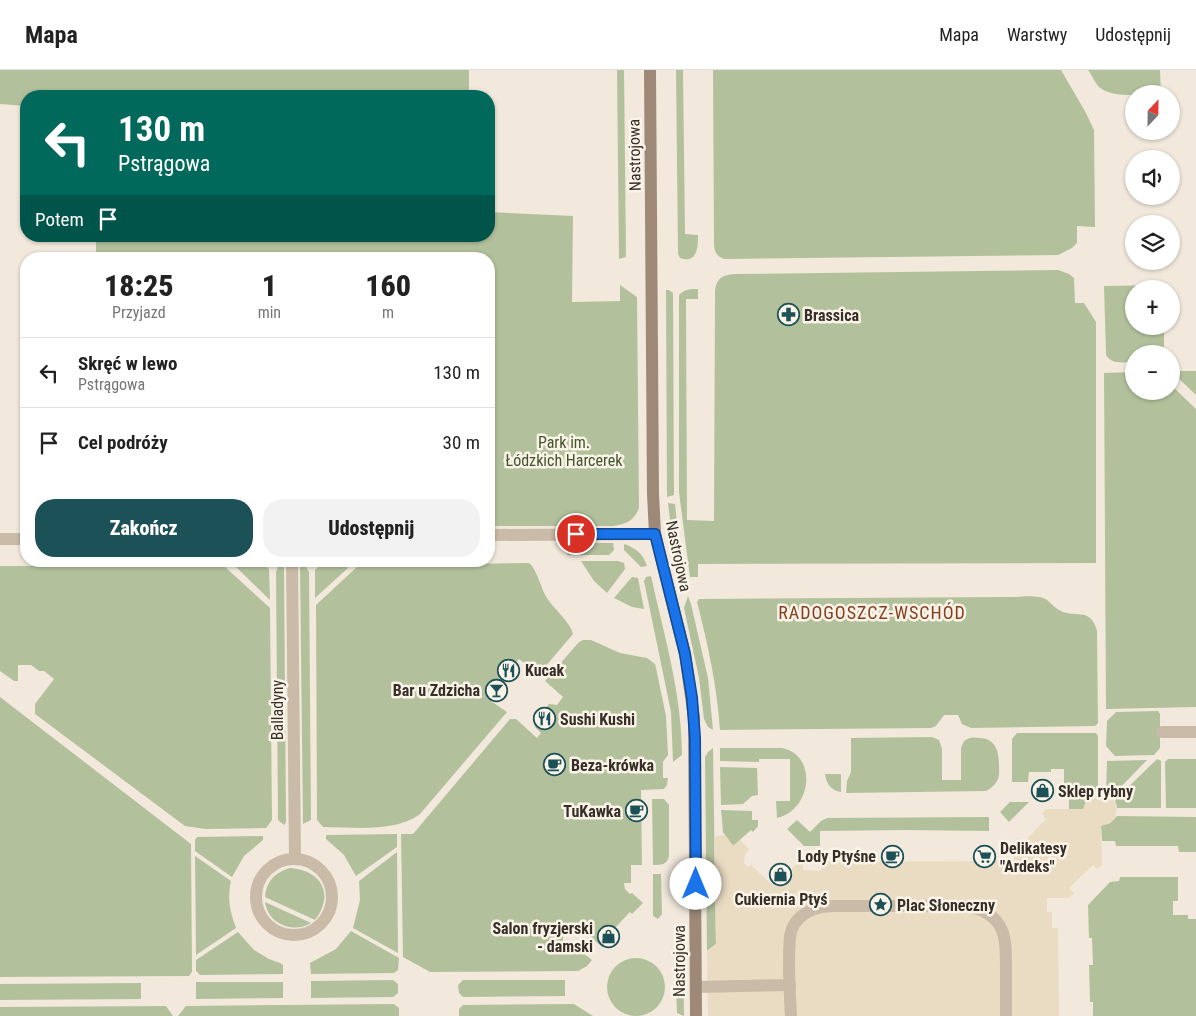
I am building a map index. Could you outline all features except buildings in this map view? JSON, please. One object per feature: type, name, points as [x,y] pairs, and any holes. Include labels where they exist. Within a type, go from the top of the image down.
[{"type":"street","name":"Nastrojowa","points":[[650,70],[652,476],[655,534],[685,654],[694,718],[696,1016]]},
{"type":"street","points":[[495,535],[655,534]]},
{"type":"street","points":[[0,539],[20,539]]},
{"type":"street","name":"Balladyny","points":[[292,567],[295,858]]},
{"type":"street","points":[[1162,732],[1196,732]]},
{"type":"street","points":[[295,858],[306,861],[314,866],[328,880],[332,889],[331,906],[325,920],[312,932],[297,936],[283,934],[268,926],[260,915],[257,904],[257,890],[264,873],[281,861],[295,858]]},
{"type":"street","points":[[791,1016],[790,936],[796,922],[805,913],[814,908],[834,906],[969,906],[979,909],[999,924],[1006,940],[1006,1016]]},
{"type":"street","points":[[696,986],[790,985]]},
{"type":"green space","points":[[0,70],[469,70],[469,90],[20,90],[20,106],[0,104]]},
{"type":"green space","points":[[617,70],[624,70],[626,257],[619,259]]},
{"type":"green space","points":[[676,70],[683,70],[685,234],[698,235],[698,245],[695,254],[690,259],[680,258],[678,254]]},
{"type":"green space","points":[[713,70],[1061,70],[1094,130],[1095,227],[1077,226],[1077,243],[1072,248],[1058,255],[724,259],[717,254],[714,246]]},
{"type":"green space","points":[[1088,70],[1160,70],[1161,85],[1125,85],[1125,95],[1105,91],[1096,83]]},
{"type":"green space","name":"Park im. Łódzkich Harcerek","points":[[495,212],[573,216],[572,302],[620,301],[620,285],[637,297],[639,508],[632,519],[626,523],[613,526],[495,526],[495,252],[96,252],[96,242],[495,242]]},
{"type":"green space","points":[[1058,270],[1074,278],[1075,303],[1084,303],[1096,322],[1096,563],[698,564],[698,577],[690,577],[679,492],[679,295],[681,293],[698,289],[698,299],[686,299],[687,520],[714,521],[715,289],[716,284],[721,278],[738,274]]},
{"type":"green space","points":[[1104,286],[1125,286],[1125,335],[1164,335],[1164,345],[1125,345],[1125,362],[1118,362],[1108,358],[1106,355]]},
{"type":"green space","points":[[666,290],[673,293],[674,495],[667,497]]},
{"type":"green space","points":[[1180,371],[1196,371],[1196,395],[1180,380]]},
{"type":"green space","points":[[1125,372],[1125,400],[1180,400],[1180,394],[1196,409],[1196,707],[1106,709],[1104,373]]},
{"type":"green space","points":[[668,503],[675,504],[681,560],[675,561]]},
{"type":"green space","points":[[577,543],[613,543],[614,550],[609,555],[567,555],[571,547]]},
{"type":"green space","points":[[624,544],[638,552],[647,566],[641,567],[624,550]]},
{"type":"green space","points":[[581,561],[618,561],[624,563],[625,569],[607,593],[594,581]]},
{"type":"green space","points":[[529,563],[547,598],[569,625],[573,634],[539,674],[519,659],[512,667],[512,674],[491,701],[507,712],[420,814],[399,824],[373,828],[323,827],[317,820],[316,605],[357,567],[495,567],[495,564]]},
{"type":"green space","points":[[0,566],[225,567],[270,608],[272,820],[266,828],[205,829],[185,826],[35,714],[35,704],[54,679],[44,671],[39,671],[31,665],[18,665],[18,681],[14,681],[0,671]]},
{"type":"green space","points":[[236,567],[267,567],[269,569],[270,600]]},
{"type":"green space","points":[[278,567],[284,567],[286,822],[284,825],[278,820],[276,572]]},
{"type":"green space","points":[[300,567],[306,567],[309,572],[311,820],[303,824]]},
{"type":"green space","points":[[318,567],[348,568],[315,598],[315,570]]},
{"type":"green space","points":[[651,576],[676,687],[679,710],[682,755],[673,762],[671,712],[644,581],[646,577]]},
{"type":"green space","points":[[632,577],[638,578],[644,609],[632,607],[614,598]]},
{"type":"green space","points":[[688,596],[708,678],[713,730],[708,727],[704,719],[699,678],[684,608]]},
{"type":"green space","points":[[1035,596],[1044,598],[1063,612],[1088,616],[1091,619],[1097,631],[1098,723],[1095,726],[971,728],[962,724],[958,715],[944,715],[936,726],[931,728],[720,730],[712,666],[697,602],[699,599]]},
{"type":"green space","points":[[591,640],[620,653],[647,658],[655,664],[656,668],[666,716],[668,755],[663,762],[663,778],[668,778],[667,785],[664,789],[641,790],[642,865],[631,865],[631,883],[624,883],[625,889],[643,903],[632,914],[630,912],[610,933],[612,936],[602,947],[591,937],[593,934],[586,928],[581,928],[581,934],[563,935],[563,946],[574,946],[592,960],[587,966],[578,971],[430,972],[403,957],[401,834],[413,834],[510,719],[516,719],[537,738],[541,733],[534,723],[549,704],[557,705],[563,697],[545,681],[579,642]]},
{"type":"green space","points":[[0,697],[191,844],[192,972],[189,976],[0,977]]},
{"type":"green space","points":[[1158,711],[1160,714],[1160,748],[1154,755],[1115,756],[1106,746],[1107,721],[1116,712]]},
{"type":"green space","points":[[1017,733],[1096,733],[1098,736],[1098,793],[1083,809],[1069,810],[1069,795],[1064,795],[1064,769],[1051,769],[1051,772],[1029,772],[1028,782],[1012,782],[1012,739]]},
{"type":"green space","points":[[932,737],[939,740],[942,749],[942,780],[961,780],[961,748],[964,741],[973,737],[989,740],[993,743],[998,756],[999,774],[996,783],[986,791],[846,793],[847,781],[851,772],[851,738]]},
{"type":"green space","points":[[713,748],[716,944],[707,951],[705,757]]},
{"type":"green space","points":[[720,748],[782,748],[794,753],[801,761],[805,771],[806,783],[798,805],[789,813],[777,818],[776,801],[790,801],[790,759],[759,759],[759,762],[720,761]]},
{"type":"green space","points":[[1157,759],[1161,761],[1161,808],[1117,808],[1115,800]]},
{"type":"green space","points":[[1168,759],[1196,759],[1196,808],[1166,808],[1165,762]]},
{"type":"green space","points":[[1147,760],[1111,797],[1106,794],[1107,761]]},
{"type":"green space","points":[[720,767],[757,768],[758,795],[752,796],[743,804],[721,805]]},
{"type":"green space","points":[[825,774],[841,774],[841,792],[834,790],[830,786]]},
{"type":"green space","points":[[652,799],[664,799],[669,805],[669,856],[665,863],[659,865],[653,865]]},
{"type":"green space","points":[[1010,802],[1029,802],[1009,822],[1000,812]]},
{"type":"green space","points":[[721,810],[752,811],[752,820],[758,820],[758,826],[753,832],[751,830],[733,846],[723,832]]},
{"type":"green space","points":[[1117,816],[1196,817],[1196,852],[1179,852],[1178,846],[1116,846],[1115,841],[1102,841],[1101,825],[1110,823]]},
{"type":"green space","points":[[989,817],[989,831],[820,831],[820,846],[804,846],[787,829],[797,820],[810,832],[827,818]]},
{"type":"green space","points":[[397,834],[397,847],[356,876],[344,855],[326,839],[326,835]]},
{"type":"green space","points":[[263,836],[263,840],[244,856],[232,877],[195,851],[195,840],[197,837]]},
{"type":"green space","points":[[397,852],[398,953],[353,928],[360,900],[359,881]]},
{"type":"green space","points":[[195,856],[231,881],[230,905],[236,928],[196,955]]},
{"type":"green space","points":[[290,868],[310,873],[322,885],[324,901],[315,920],[265,897],[267,886],[273,878],[280,872]]},
{"type":"green space","points":[[653,874],[661,874],[662,914],[658,919],[653,916]]},
{"type":"green space","points":[[1120,877],[1178,877],[1178,901],[1173,901],[1173,915],[1188,915],[1188,919],[1196,919],[1196,1016],[1093,1016],[1093,1002],[1090,1002],[1089,965],[1093,965],[1092,938],[1089,938],[1088,905],[1110,882],[1119,881]]},
{"type":"green space","points":[[265,902],[311,923],[297,927],[282,925],[271,916]]},
{"type":"green space","points":[[351,931],[399,958],[398,970],[394,973],[311,974],[310,963],[336,949]]},
{"type":"green space","points":[[238,932],[254,950],[283,965],[283,974],[200,975],[196,971],[196,960]]},
{"type":"green space","points":[[683,956],[684,1016],[677,1013],[675,961]]},
{"type":"green space","points":[[636,958],[652,963],[660,971],[665,987],[660,1003],[652,1011],[636,1016],[620,1011],[612,1003],[607,987],[612,971],[620,963]]},
{"type":"green space","points":[[393,980],[398,984],[398,993],[393,997],[311,998],[311,981]]},
{"type":"green space","points":[[463,980],[565,980],[565,996],[463,997],[459,993],[458,985]]},
{"type":"green space","points":[[196,982],[283,982],[283,998],[196,999]]},
{"type":"green space","points":[[141,983],[141,999],[0,1000],[0,984]]},
{"type":"green space","points":[[394,1004],[399,1008],[399,1016],[178,1016],[186,1006]]},
{"type":"green space","points":[[574,1004],[593,1016],[459,1016],[459,1009],[463,1005]]},
{"type":"green space","points":[[166,1006],[173,1016],[0,1016],[0,1007]]},
{"type":"shaded area","name":"Plac Słoneczny","points":[[1098,793],[1109,795],[1117,805],[1115,819],[1101,826],[1102,865],[1097,869],[1093,865],[1069,888],[1074,893],[1069,898],[1047,898],[1047,912],[1052,912],[1052,928],[1058,928],[1059,1016],[708,1016],[707,951],[716,944],[714,837],[725,835],[733,846],[740,840],[749,849],[745,854],[744,863],[748,867],[751,865],[770,883],[775,884],[783,883],[793,872],[791,869],[797,864],[803,864],[803,870],[821,871],[821,862],[999,861],[1000,866],[1014,866],[1014,842],[1018,838],[1023,843],[1046,819],[1042,814],[1046,809],[1083,809],[1087,798]]},
{"type":"place","name":"Brassica","points":[[788,315]]},
{"type":"place","name":"Kucak","points":[[509,670]]},
{"type":"place","name":"Bar u Zdzicha","points":[[496,690]]},
{"type":"place","name":"Sushi Kushi","points":[[544,719]]},
{"type":"place","name":"Beza-krówka","points":[[555,765]]},
{"type":"place","name":"Sklep rybny","points":[[1042,791]]},
{"type":"place","name":"TuKawka","points":[[637,811]]},
{"type":"place","name":"Lody Ptyśne","points":[[892,856]]},
{"type":"place","name":"Delikatesy \"Ardeks\"","points":[[984,857]]},
{"type":"place","name":"Cukiernia Ptyś","points":[[781,875]]},
{"type":"place","name":"Plac Słoneczny","points":[[881,905]]},
{"type":"place","name":"Salon fryzjerski - damski","points":[[609,937]]},
{"type":"district","name":"RADOGOSZCZ-WSCHÓD","points":[[872,613]]},
{"type":"route","points":[[576,534],[655,534],[685,654],[692,698],[695,738],[696,884]]}]
